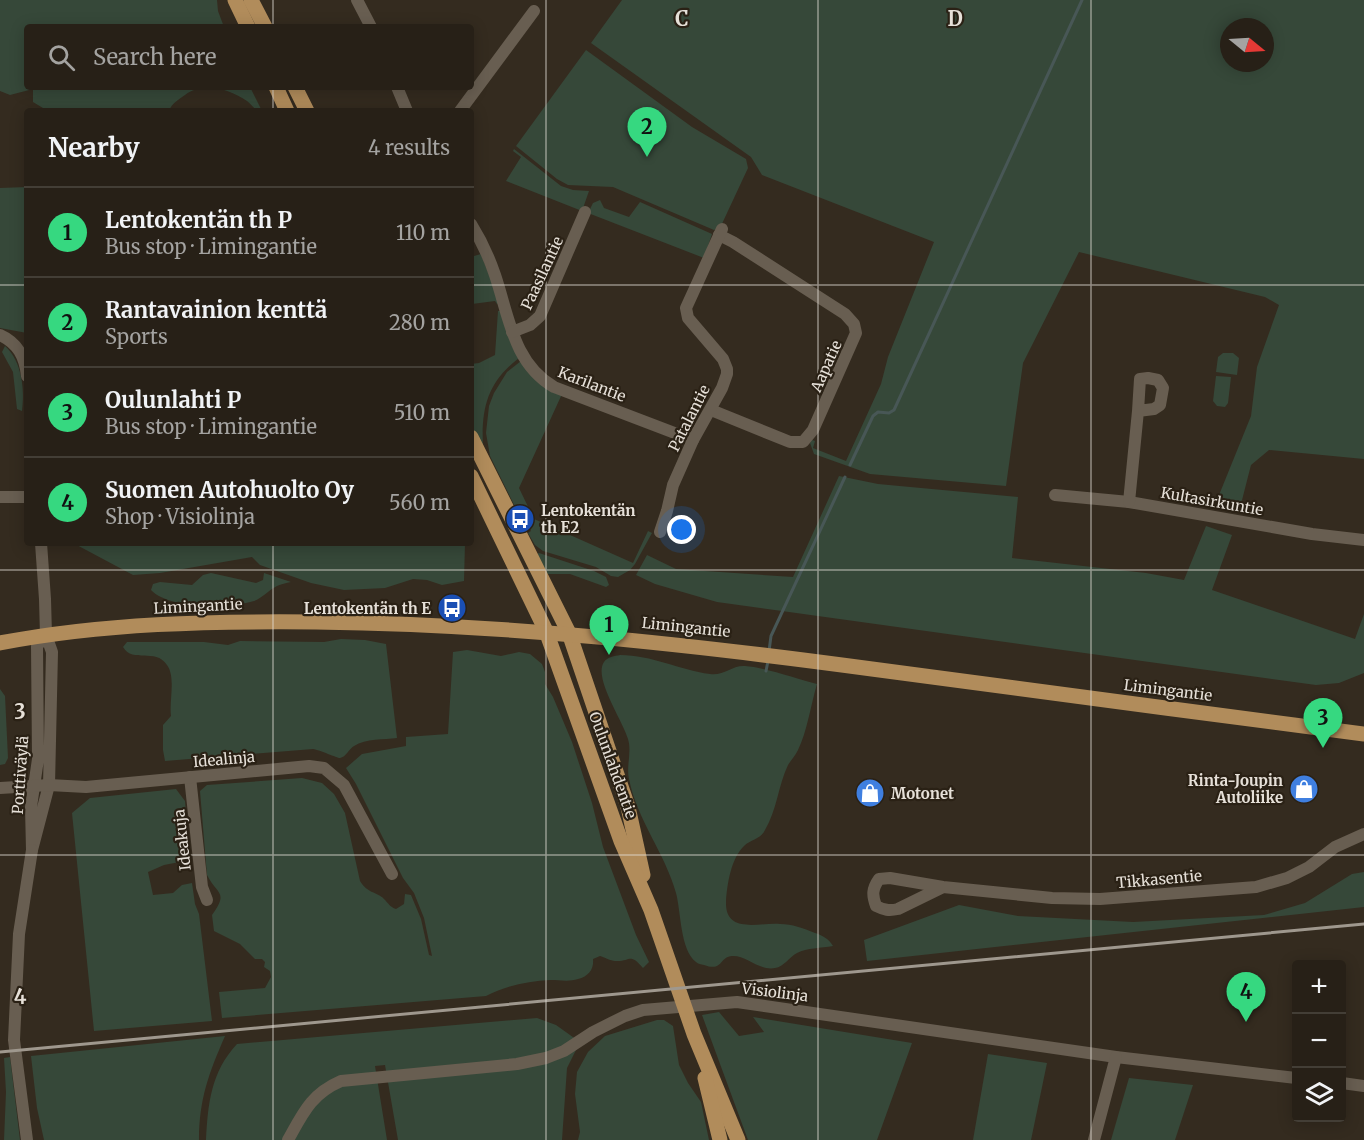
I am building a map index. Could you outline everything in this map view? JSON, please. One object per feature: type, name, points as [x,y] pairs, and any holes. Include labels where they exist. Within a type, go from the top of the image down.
[{"type":"main road","points":[[235,0],[247,24]]},
{"type":"main road","points":[[251,0],[263,24]]},
{"type":"main road","points":[[277,90],[286,108]]},
{"type":"main road","points":[[297,90],[306,108]]},
{"type":"main road","name":"Oulunlahdentie","points":[[474,443],[569,633],[628,807],[651,910]]},
{"type":"main road","name":"Oulunlahdentie","points":[[474,482],[546,631],[621,840],[651,910],[694,1034],[738,1140]]},
{"type":"main road","name":"Limingantie","points":[[0,643],[46,635],[219,621],[378,623],[546,631],[793,658],[1364,734]]},
{"type":"main road","name":"Oulunlahdentie","points":[[694,1034],[720,1140]]},
{"type":"street","points":[[357,0],[369,24]]},
{"type":"street","points":[[462,108],[534,11]]},
{"type":"street","points":[[398,90],[403,108]]},
{"type":"street","name":"Paasilantie","points":[[512,333],[530,325],[540,316],[585,212]]},
{"type":"street","name":"Karilantie","points":[[474,229],[494,272],[512,333],[528,364],[548,383],[693,440]]},
{"type":"street","name":"Aapatie","points":[[711,410],[790,442],[803,442],[811,435],[856,333],[854,324],[845,314],[720,232]]},
{"type":"street","name":"Patalantie","points":[[660,532],[673,485],[693,440],[722,388],[727,369],[723,359],[688,318],[686,308],[720,232]]},
{"type":"street","points":[[0,335],[24,350]]},
{"type":"street","points":[[1129,502],[1138,411]]},
{"type":"street","name":"Kultasirkuntie","points":[[1055,495],[1129,502],[1312,534],[1364,540]]},
{"type":"street","points":[[0,497],[24,497]]},
{"type":"street","points":[[41,546],[46,635]]},
{"type":"street","name":"Porttiväylä","points":[[27,1140],[14,1040],[19,934],[32,850],[49,785],[52,652],[46,635]]},
{"type":"street","name":"Porttiväylä","points":[[32,850],[32,807],[38,759],[37,646],[46,635]]},
{"type":"street","name":"Idealinja","points":[[0,788],[49,785],[86,787],[309,766],[324,768],[344,785],[392,873]]},
{"type":"street","name":"Ideakuja","points":[[190,777],[202,886],[207,900]]},
{"type":"street","name":"Tikkasentie","points":[[943,887],[898,909],[883,910],[876,906],[873,896],[874,886],[879,879],[890,878],[943,887],[1052,898],[1100,899],[1256,887],[1287,878],[1309,867],[1335,847],[1364,834]]},
{"type":"street","name":"Visiolinja","points":[[288,1140],[307,1107],[317,1095],[341,1081],[517,1064],[546,1058],[564,1051],[578,1040],[625,1016],[643,1010],[737,1002],[1116,1057],[1292,1078]]},
{"type":"street","points":[[1094,1140],[1116,1057]]},
{"type":"street","points":[[1346,1084],[1364,1086]]},
{"type":"green space","points":[[0,0],[217,0],[223,24],[24,24],[24,90],[29,90],[10,95],[0,91]]},
{"type":"green space","points":[[622,0],[1364,0],[1364,459],[1269,450],[1251,465],[1241,504],[1217,500],[1251,416],[1257,367],[1279,305],[1265,297],[1079,252],[1023,363],[1006,486],[870,474],[814,454],[810,443],[812,440],[815,441],[813,448],[846,461],[881,384],[888,357],[934,242],[762,175],[751,157],[591,43]]},
{"type":"green space","points":[[586,50],[692,127],[746,159],[748,168],[720,228],[714,230],[613,187],[568,185],[557,179],[516,146]]},
{"type":"green space","points":[[33,90],[195,90],[185,95],[171,108],[43,108],[33,102]]},
{"type":"green space","points":[[224,90],[252,90],[260,108],[254,108],[247,101]]},
{"type":"green space","points":[[514,149],[561,186],[573,190],[589,191],[582,211],[506,181],[521,157],[513,151]]},
{"type":"green space","points":[[24,187],[24,332],[0,328],[0,188]]},
{"type":"green space","points":[[600,200],[604,208],[629,217],[640,202],[712,234],[704,258],[588,213],[593,203]]},
{"type":"green space","points":[[481,254],[500,303],[497,304],[495,301],[474,304],[474,256]]},
{"type":"green space","points":[[498,311],[501,311],[519,358],[508,367],[493,386],[483,419],[483,446],[474,436],[474,364],[495,355]]},
{"type":"green space","points":[[5,346],[11,352],[19,368],[23,394],[22,411],[17,409],[13,372],[2,352]]},
{"type":"green space","points":[[1223,353],[1233,353],[1239,358],[1237,375],[1216,372],[1218,357]]},
{"type":"green space","points":[[521,361],[562,394],[519,488],[534,519],[633,563],[648,531],[652,533],[635,564],[618,577],[611,576],[596,567],[543,551],[535,545],[528,533],[531,531],[528,526],[525,527],[490,456],[486,433],[489,406],[507,372]]},
{"type":"green space","points":[[1216,376],[1231,377],[1228,403],[1225,407],[1217,406],[1213,401]]},
{"type":"green space","points":[[839,476],[878,484],[1018,497],[1012,558],[1146,573],[1184,580],[1206,526],[1232,535],[1212,590],[1355,639],[1364,614],[1364,673],[1339,683],[1316,685],[717,602],[655,584],[636,575],[647,555],[676,569],[793,577]]},
{"type":"green space","points":[[79,546],[465,546],[464,581],[442,585],[427,580],[413,579],[385,588],[344,590],[311,583],[260,565],[252,557],[160,573],[133,575]]},
{"type":"green space","points":[[539,553],[594,571],[606,577],[609,585],[606,587],[570,574],[542,574],[534,556]]},
{"type":"green space","points":[[211,573],[256,583],[263,580],[264,573],[291,582],[277,586],[254,601],[215,606],[171,601],[151,590],[153,584],[160,582],[192,585],[203,575]]},
{"type":"green space","points":[[341,639],[386,644],[397,738],[359,743],[340,758],[313,749],[165,761],[163,725],[171,716],[170,670],[162,660],[156,657],[132,654],[123,647],[127,642],[204,642],[228,645],[240,641],[324,642]]},
{"type":"green space","points":[[467,650],[501,656],[519,652],[530,654],[542,664],[545,684],[572,742],[592,803],[603,847],[636,935],[649,962],[643,968],[632,959],[615,961],[600,956],[593,959],[590,972],[582,978],[526,983],[501,989],[486,996],[222,1018],[219,992],[265,988],[271,977],[262,959],[255,959],[240,944],[214,931],[212,915],[221,897],[207,875],[200,791],[207,785],[302,778],[322,783],[334,794],[345,813],[360,881],[366,888],[381,896],[396,909],[404,904],[405,894],[411,895],[421,919],[429,955],[432,956],[424,918],[414,893],[403,878],[346,768],[362,754],[406,746],[406,737],[448,734],[453,652]]},
{"type":"green space","points":[[620,655],[643,657],[710,674],[740,666],[752,667],[817,684],[804,735],[788,765],[769,822],[763,833],[744,846],[736,857],[729,880],[726,902],[727,912],[737,923],[745,925],[784,924],[806,929],[823,936],[833,946],[801,951],[775,968],[764,967],[737,956],[728,957],[715,967],[710,967],[698,963],[691,956],[684,940],[678,901],[671,878],[644,823],[633,794],[628,774],[628,739],[602,678],[605,660]]},
{"type":"green space","points":[[0,689],[5,696],[8,758],[5,764],[0,765]]},
{"type":"green space","points":[[176,789],[185,801],[190,860],[164,865],[148,872],[153,895],[173,893],[182,885],[192,883],[199,914],[212,1021],[94,1031],[72,813],[90,798]]},
{"type":"green space","points":[[1364,872],[1364,907],[867,961],[864,940],[959,905],[1018,916],[1133,922],[1264,915],[1305,903],[1352,874]]},
{"type":"green space","points":[[719,1012],[739,1036],[764,1032],[753,1017],[912,1043],[877,1140],[748,1140],[702,1015]]},
{"type":"green space","points":[[537,1018],[556,1025],[577,1040],[578,1046],[567,1068],[562,1140],[398,1140],[385,1065],[375,1066],[387,1140],[206,1140],[208,1113],[216,1077],[237,1044]]},
{"type":"green space","points":[[657,1020],[664,1020],[673,1026],[679,1065],[701,1102],[709,1140],[578,1140],[580,1132],[575,1094],[577,1072],[588,1052],[605,1036]]},
{"type":"green space","points":[[225,1036],[206,1086],[199,1125],[199,1140],[44,1140],[37,1108],[31,1056]]},
{"type":"green space","points":[[988,1054],[1047,1063],[1031,1140],[973,1140]]},
{"type":"green space","points":[[10,1057],[20,1140],[4,1140],[6,1092],[4,1058]]},
{"type":"green space","points":[[1129,1078],[1193,1085],[1175,1140],[1111,1140]]},
{"type":"waterway","points":[[850,465],[873,416],[878,412],[889,413],[894,410],[1082,0]]},
{"type":"waterway","points":[[769,651],[771,636],[845,477]]},
{"type":"waterway","points":[[766,671],[768,661]]},
{"type":"railway","points":[[0,1052],[1364,924]]},
{"type":"place","name":"Rantavainion kenttä","points":[[647,157]]},
{"type":"place","name":"Lentokentän th E2","points":[[520,519]]},
{"type":"place","name":"Lentokentän th E","points":[[452,608]]},
{"type":"place","name":"Lentokentän th P","points":[[609,655]]},
{"type":"place","name":"Oulunlahti P","points":[[1323,748]]},
{"type":"place","name":"Rinta-Joupin Autoliike","points":[[1304,789]]},
{"type":"place","name":"Motonet","points":[[870,793]]},
{"type":"place","name":"Suomen Autohuolto Oy","points":[[1246,1022]]}]
